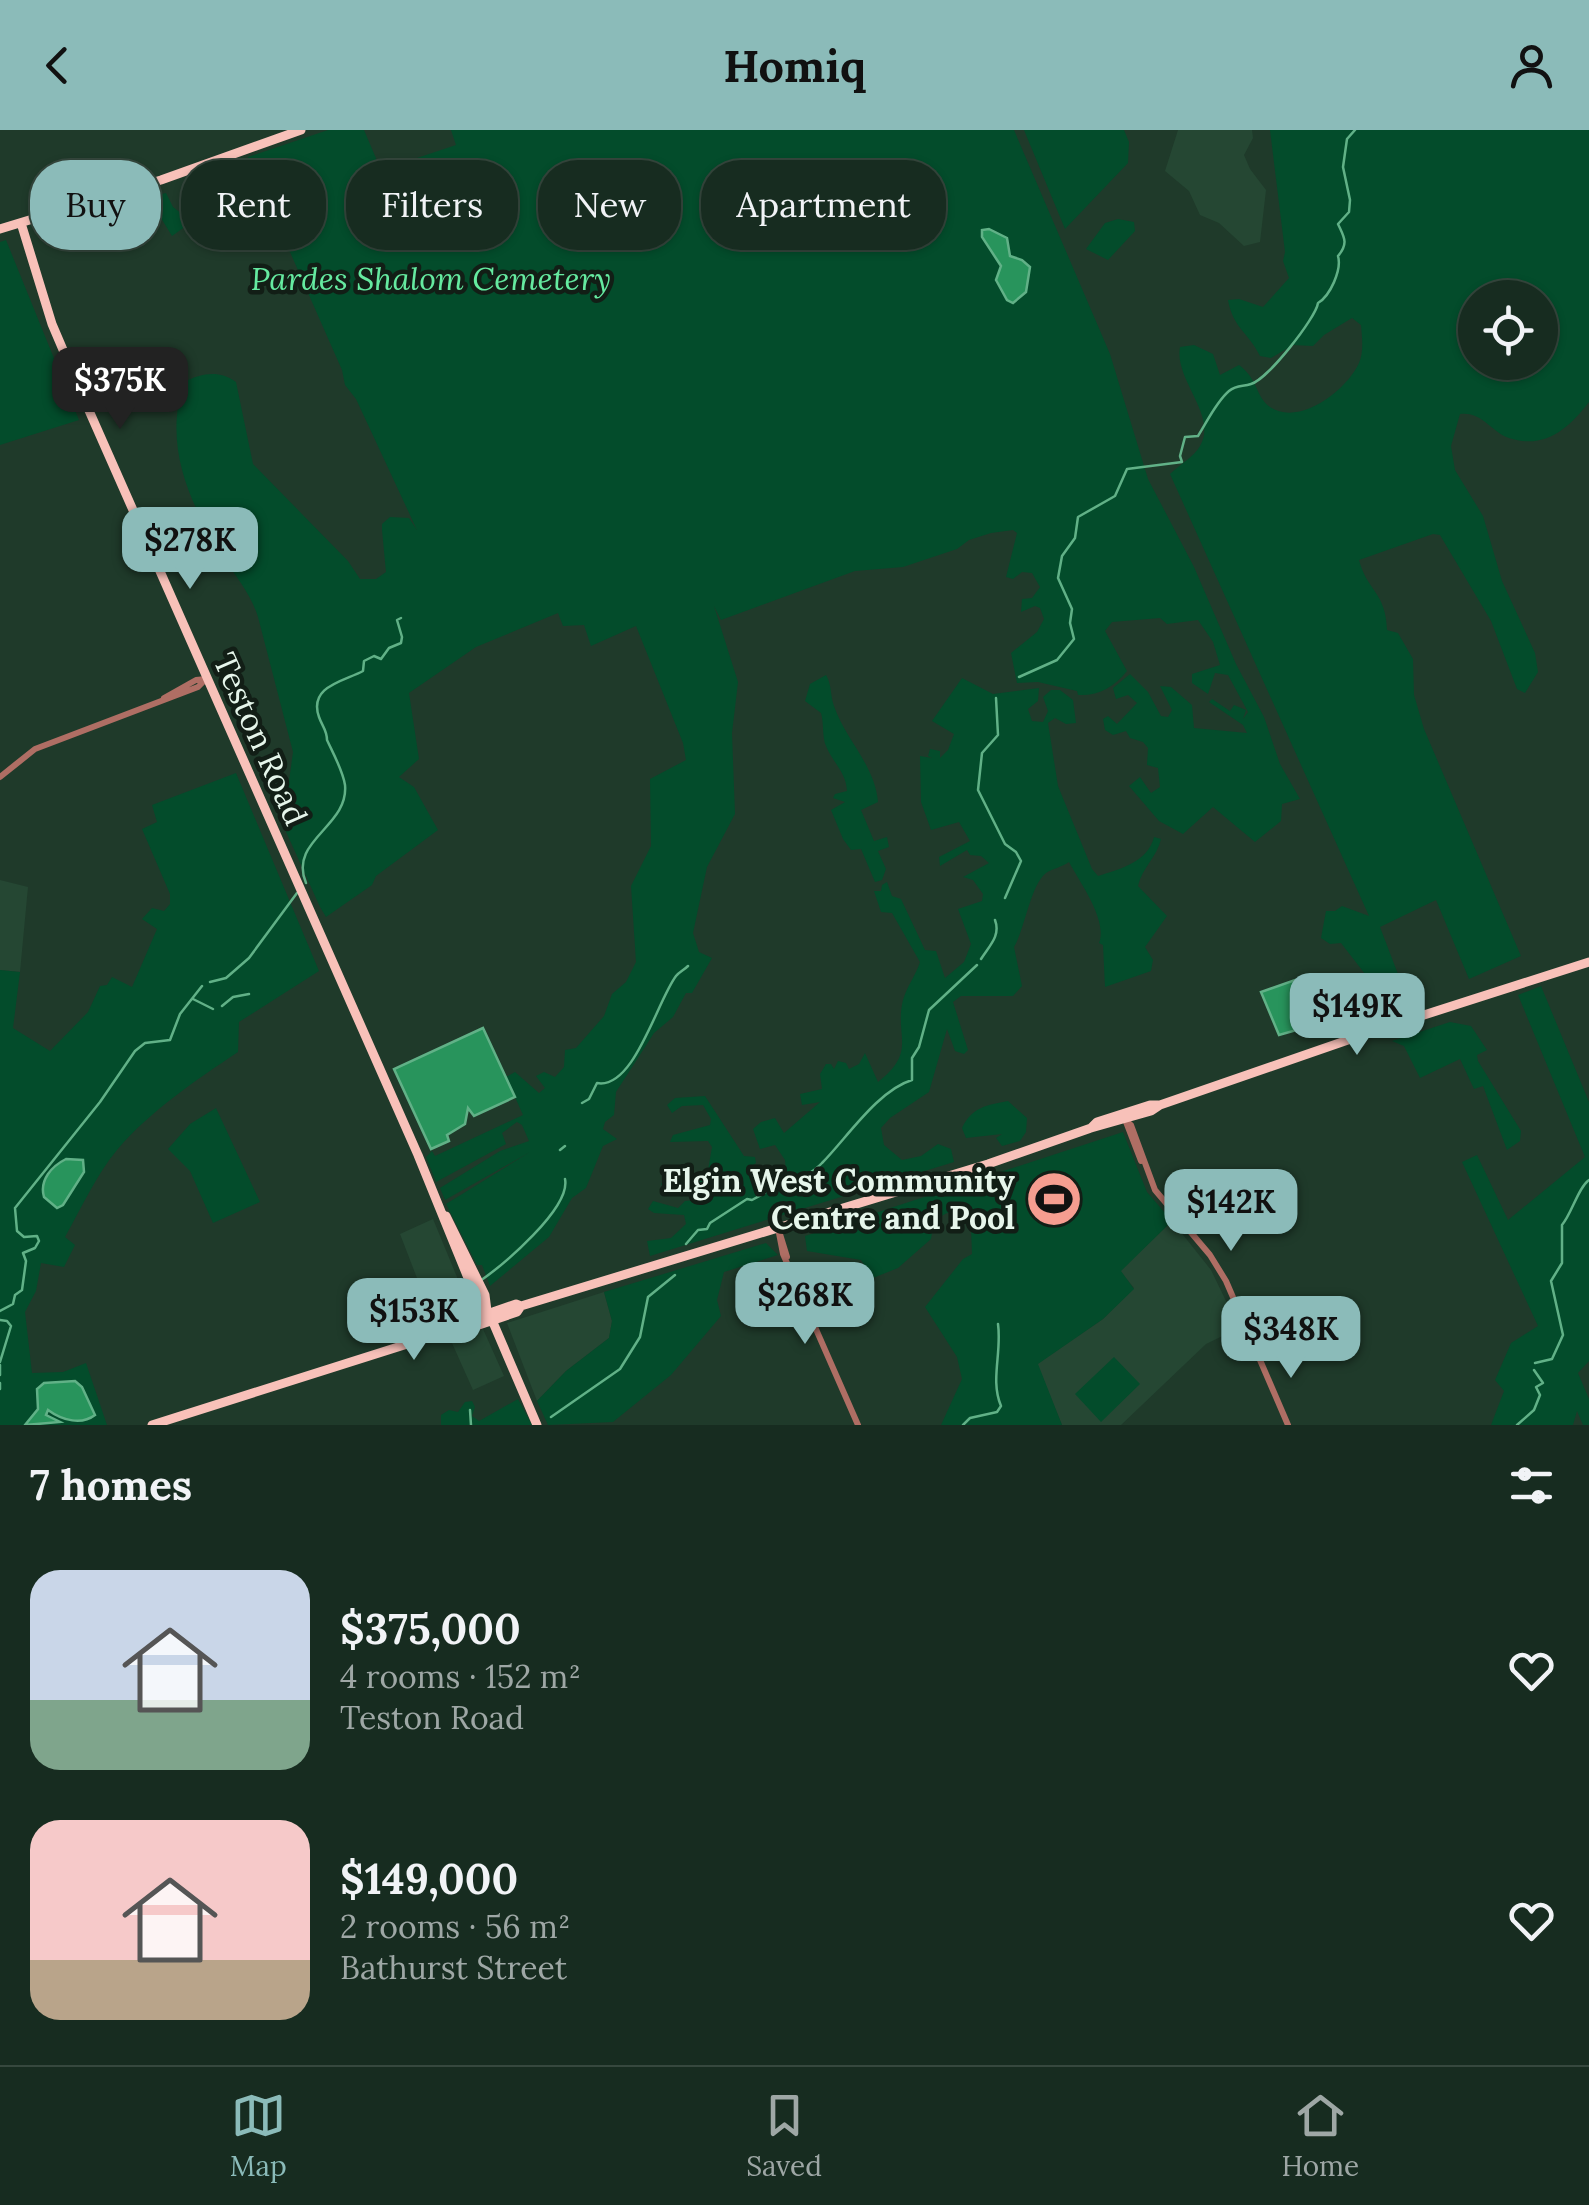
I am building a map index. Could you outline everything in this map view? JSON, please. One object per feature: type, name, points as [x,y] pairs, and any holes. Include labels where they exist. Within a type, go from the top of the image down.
[{"type":"main road","points":[[0,229],[161,180],[301,130]]},
{"type":"main road","name":"Teston Road","points":[[21,223],[52,324],[443,1215],[448,1218],[485,1295],[490,1317],[537,1425]]},
{"type":"main road","points":[[152,1425],[461,1328],[464,1322],[490,1317],[516,1304],[521,1306],[1126,1120],[1389,1026],[1589,962]]},
{"type":"main road","points":[[1091,1128],[1097,1122],[1160,1105]]},
{"type":"street","points":[[0,776],[36,750],[198,688],[206,679]]},
{"type":"street","points":[[1126,1120],[1154,1190],[1218,1267],[1271,1379],[1288,1425]]},
{"type":"street","points":[[778,1228],[778,1239],[858,1425]]},
{"type":"shaded area","points":[[1178,130],[1252,130],[1253,138],[1244,155],[1266,190],[1260,242],[1244,246],[1219,223],[1200,215],[1189,191],[1165,171]]},
{"type":"shaded area","points":[[989,229],[1007,238],[1010,256],[1030,267],[1026,292],[1013,303],[1007,300],[996,280],[1001,266],[982,237],[982,230]]},
{"type":"shaded area","points":[[0,880],[28,887],[20,972],[0,970]]},
{"type":"shaded area","points":[[1295,980],[1311,1026],[1279,1035],[1261,992]]},
{"type":"shaded area","points":[[483,1028],[515,1097],[474,1116],[468,1108],[465,1124],[447,1135],[449,1141],[431,1149],[394,1069]]},
{"type":"shaded area","points":[[66,1159],[83,1160],[84,1172],[57,1208],[44,1197],[43,1185],[52,1170]]},
{"type":"shaded area","points":[[433,1219],[474,1309],[434,1322],[400,1234]]},
{"type":"shaded area","points":[[1172,1221],[1211,1270],[1239,1328],[1206,1344],[1121,1425],[1062,1425],[1037,1364],[1103,1319],[1134,1288],[1120,1271]]},
{"type":"shaded area","points":[[604,1292],[612,1321],[609,1338],[566,1371],[537,1401],[507,1323]]},
{"type":"shaded area","points":[[483,1329],[504,1376],[473,1390],[452,1343]]},
{"type":"shaded area","points":[[75,1381],[95,1415],[72,1420],[48,1410],[46,1415],[60,1422],[25,1425],[38,1409],[37,1389],[44,1383]]},
{"type":"green space","name":"Pardes Shalom Cemetery","points":[[328,130],[364,130],[377,160],[346,160],[346,250],[518,250],[518,160],[411,160],[456,145],[451,130],[1014,130],[1110,354],[1148,479],[1194,567],[1264,717],[1280,764],[1300,799],[1282,804],[1281,821],[1255,842],[1213,807],[1183,834],[1159,821],[1129,786],[1140,777],[1151,793],[1160,787],[1158,768],[1147,765],[1148,748],[1130,738],[1126,731],[1113,735],[1105,730],[1103,719],[1108,716],[1117,724],[1137,703],[1128,695],[1116,699],[1113,688],[1130,674],[1148,692],[1161,716],[1168,717],[1172,710],[1160,686],[1171,687],[1192,705],[1194,728],[1247,733],[1243,725],[1209,702],[1212,699],[1230,711],[1234,705],[1246,710],[1243,719],[1248,712],[1228,675],[1215,673],[1208,694],[1192,683],[1192,674],[1220,665],[1213,642],[1198,620],[1167,624],[1160,618],[1112,622],[1105,631],[1127,671],[1111,686],[1078,695],[1077,691],[1038,682],[1017,683],[1011,653],[1037,632],[1044,619],[1035,606],[1021,612],[1022,599],[1032,598],[1040,587],[1032,573],[1022,572],[1013,579],[1006,577],[1017,533],[1013,530],[969,540],[957,549],[903,567],[855,571],[721,620],[714,606],[738,682],[732,733],[735,814],[707,867],[693,933],[699,952],[712,958],[692,993],[686,993],[673,1017],[654,1033],[616,1092],[614,1115],[603,1129],[617,1139],[603,1146],[586,1188],[572,1198],[549,1237],[490,1286],[446,1204],[530,1152],[445,1200],[440,1188],[500,1151],[529,1141],[522,1125],[517,1122],[502,1133],[506,1144],[436,1182],[426,1157],[432,1151],[435,1156],[523,1115],[506,1077],[515,1072],[539,1093],[545,1088],[536,1076],[544,1072],[555,1077],[564,1067],[565,1050],[576,1048],[604,1016],[612,994],[626,982],[636,962],[631,886],[651,846],[650,779],[686,760],[683,743],[636,626],[591,646],[584,625],[563,626],[558,613],[476,647],[409,693],[419,759],[399,777],[414,787],[438,830],[326,917],[283,825],[293,752],[258,617],[200,515],[183,473],[176,429],[184,382],[210,374],[236,382],[253,464],[348,561],[360,579],[376,579],[386,572],[382,524],[390,517],[409,518],[417,530],[356,399],[345,385],[342,370],[288,250],[326,250],[326,160],[248,157]]},
{"type":"green space","points":[[1024,130],[1124,130],[1129,142],[1128,163],[1065,229]]},
{"type":"green space","points":[[1270,130],[1589,130],[1589,402],[1564,428],[1534,441],[1509,438],[1480,418],[1460,414],[1451,446],[1455,470],[1483,516],[1502,581],[1535,653],[1538,672],[1525,693],[1517,689],[1491,621],[1440,535],[1433,534],[1359,560],[1380,599],[1387,630],[1398,633],[1413,659],[1414,695],[1424,729],[1521,956],[1469,979],[1436,900],[1380,927],[1409,1003],[1349,1010],[1344,1000],[1367,996],[1387,978],[1365,974],[1341,943],[1330,944],[1321,938],[1326,911],[1342,906],[1369,916],[1170,474],[1197,450],[1204,434],[1200,410],[1183,372],[1180,347],[1194,345],[1213,354],[1220,375],[1239,365],[1265,403],[1282,412],[1321,403],[1344,384],[1359,363],[1361,325],[1352,318],[1313,346],[1293,345],[1271,358],[1260,356],[1237,324],[1228,300],[1239,299],[1263,307],[1289,278],[1283,261]]},
{"type":"green space","points":[[166,193],[181,213],[181,230],[172,236],[161,218],[161,194]]},
{"type":"green space","points":[[1118,219],[1134,222],[1135,231],[1108,260],[1086,249],[1105,223]]},
{"type":"green space","points":[[6,240],[79,420],[0,445],[0,242]]},
{"type":"green space","points":[[826,675],[839,718],[876,789],[878,802],[861,810],[874,841],[887,837],[889,847],[878,851],[886,869],[882,880],[875,882],[861,849],[851,850],[831,810],[845,802],[833,798],[847,791],[846,784],[826,746],[821,713],[805,701],[810,684]]},
{"type":"green space","points":[[962,678],[993,694],[1039,688],[1038,701],[1028,709],[1032,721],[1043,722],[1048,711],[1043,697],[1051,690],[1060,690],[1073,700],[1076,723],[1066,724],[1055,718],[1048,723],[1058,786],[1092,869],[1098,876],[1124,867],[1146,853],[1154,837],[1161,839],[1138,886],[1167,916],[1145,947],[1153,960],[1151,971],[1105,987],[1100,924],[1092,902],[1069,862],[1048,872],[1040,879],[1014,947],[1022,986],[1013,996],[961,996],[953,1002],[968,1050],[964,1054],[955,1051],[947,1029],[929,1092],[881,1128],[884,1145],[902,1160],[921,1156],[938,1144],[951,1149],[954,1162],[650,1256],[647,1241],[671,1238],[686,1224],[684,1215],[648,1209],[653,1201],[678,1208],[685,1201],[694,1200],[694,1186],[684,1189],[661,1185],[665,1174],[685,1177],[693,1166],[695,1181],[707,1176],[712,1147],[708,1141],[670,1142],[673,1135],[710,1125],[711,1119],[703,1105],[682,1106],[672,1113],[667,1105],[675,1098],[705,1096],[744,1156],[755,1157],[756,1163],[749,1168],[754,1182],[761,1185],[786,1171],[785,1160],[775,1145],[760,1149],[753,1129],[775,1118],[784,1133],[820,1102],[802,1105],[800,1094],[822,1089],[820,1074],[826,1064],[834,1069],[838,1061],[846,1063],[849,1069],[859,1064],[865,1053],[878,1082],[898,1061],[903,1000],[920,962],[892,913],[881,912],[874,891],[881,891],[887,882],[892,896],[901,899],[925,950],[936,951],[945,978],[964,962],[971,944],[958,909],[982,901],[983,894],[973,880],[963,877],[989,863],[967,850],[940,866],[939,857],[970,841],[959,822],[931,830],[921,802],[920,756],[932,758],[928,756],[930,749],[940,751],[940,758],[948,750],[954,734],[932,721]]},
{"type":"green space","points":[[236,773],[319,971],[239,1022],[238,1052],[174,1097],[130,1136],[102,1170],[65,1237],[75,1245],[64,1267],[41,1263],[36,1291],[25,1312],[32,1373],[63,1372],[86,1363],[107,1425],[0,1425],[0,970],[20,972],[13,1028],[50,1051],[88,1012],[100,986],[107,985],[112,977],[132,987],[157,929],[142,919],[152,908],[164,911],[170,904],[170,894],[142,829],[157,822],[152,805]]},
{"type":"green space","points":[[1541,986],[1589,1102],[1589,1361],[1578,1373],[1589,1399],[1589,1425],[1583,1425],[1577,1411],[1573,1425],[1491,1425],[1504,1391],[1495,1380],[1511,1343],[1538,1326],[1462,1162],[1477,1155],[1508,1220],[1585,1157],[1518,995]]},
{"type":"green space","points":[[1450,1022],[1471,1026],[1487,1050],[1477,1055],[1478,1061],[1521,1131],[1520,1141],[1507,1150],[1483,1086],[1474,1089],[1460,1059],[1420,1078],[1404,1046],[1392,1041]]},
{"type":"green space","points":[[1008,1101],[1027,1118],[1026,1132],[1020,1141],[1002,1146],[996,1138],[1002,1134],[966,1138],[962,1128],[970,1115]]},
{"type":"green space","points":[[216,1108],[260,1202],[213,1223],[190,1171],[168,1149],[190,1124]]},
{"type":"green space","points":[[1123,1132],[1147,1192],[1172,1221],[1121,1271],[1134,1289],[1103,1319],[1038,1364],[1062,1425],[941,1425],[962,1379],[957,1357],[925,1307],[963,1259],[972,1254],[971,1227],[962,1205],[934,1220],[931,1239],[898,1268],[873,1278],[861,1260],[807,1251],[805,1236]]},
{"type":"green space","points":[[766,1243],[778,1255],[724,1272],[717,1300],[721,1316],[671,1375],[613,1422],[548,1425],[537,1401],[566,1371],[609,1338],[612,1321],[604,1292]]},
{"type":"green space","points":[[1114,1357],[1140,1384],[1101,1422],[1075,1394]]},
{"type":"green space","points":[[518,1399],[532,1425],[441,1425],[441,1415],[449,1410],[458,1412],[465,1402],[472,1401],[472,1416],[479,1421]]},
{"type":"waterway","points":[[1019,677],[1057,660],[1074,639],[1072,609],[1058,578],[1062,556],[1075,538],[1078,517],[1115,496],[1127,469],[1182,462],[1185,437],[1198,436],[1229,391],[1258,380],[1279,361],[1331,289],[1344,244],[1338,224],[1349,212],[1343,167],[1347,139],[1355,130]]},
{"type":"waterway","points":[[306,883],[305,855],[344,800],[345,785],[319,717],[319,698],[330,686],[363,671],[364,661],[374,656],[381,659],[389,648],[401,643],[397,620],[401,618]]},
{"type":"waterway","points":[[996,698],[998,735],[982,753],[978,790],[1005,844],[1021,861],[1005,898]]},
{"type":"waterway","points":[[210,982],[226,978],[249,958],[297,893]]},
{"type":"waterway","points":[[981,959],[995,936],[995,920]]},
{"type":"waterway","points":[[773,1190],[817,1168],[875,1104],[912,1080],[912,1058],[929,1010],[977,965]]},
{"type":"waterway","points":[[582,1103],[589,1099],[597,1083],[610,1081],[633,1059],[669,988],[688,966]]},
{"type":"waterway","points":[[0,1311],[13,1304],[15,1295],[22,1290],[26,1261],[23,1253],[35,1248],[39,1241],[37,1236],[24,1237],[17,1231],[15,1208],[100,1102],[135,1051],[145,1043],[170,1040],[180,1014],[202,986]]},
{"type":"waterway","points":[[222,1006],[233,997],[249,994]]},
{"type":"waterway","points":[[193,999],[213,1009]]},
{"type":"waterway","points":[[560,1150],[565,1146]]},
{"type":"waterway","points":[[480,1281],[547,1220],[564,1191],[565,1179]]},
{"type":"waterway","points":[[1535,1363],[1552,1359],[1563,1335],[1551,1281],[1562,1263],[1562,1225],[1589,1180]]},
{"type":"waterway","points":[[686,1244],[698,1230],[707,1229],[747,1199],[765,1193]]},
{"type":"waterway","points":[[551,1417],[620,1369],[640,1337],[648,1297],[675,1275]]},
{"type":"waterway","points":[[0,1320],[11,1326],[0,1362]]},
{"type":"waterway","points":[[963,1425],[970,1418],[997,1412],[1001,1406],[996,1386],[998,1324]]},
{"type":"waterway","points":[[0,1365],[0,1375]]},
{"type":"waterway","points":[[1517,1425],[1534,1410],[1540,1395],[1536,1387],[1543,1383],[1534,1370]]},
{"type":"waterway","points":[[0,1383],[0,1389]]},
{"type":"waterway","points":[[470,1410],[471,1425]]},
{"type":"place","name":"Elgin West Community Centre and Pool","points":[[1054,1199]]}]
